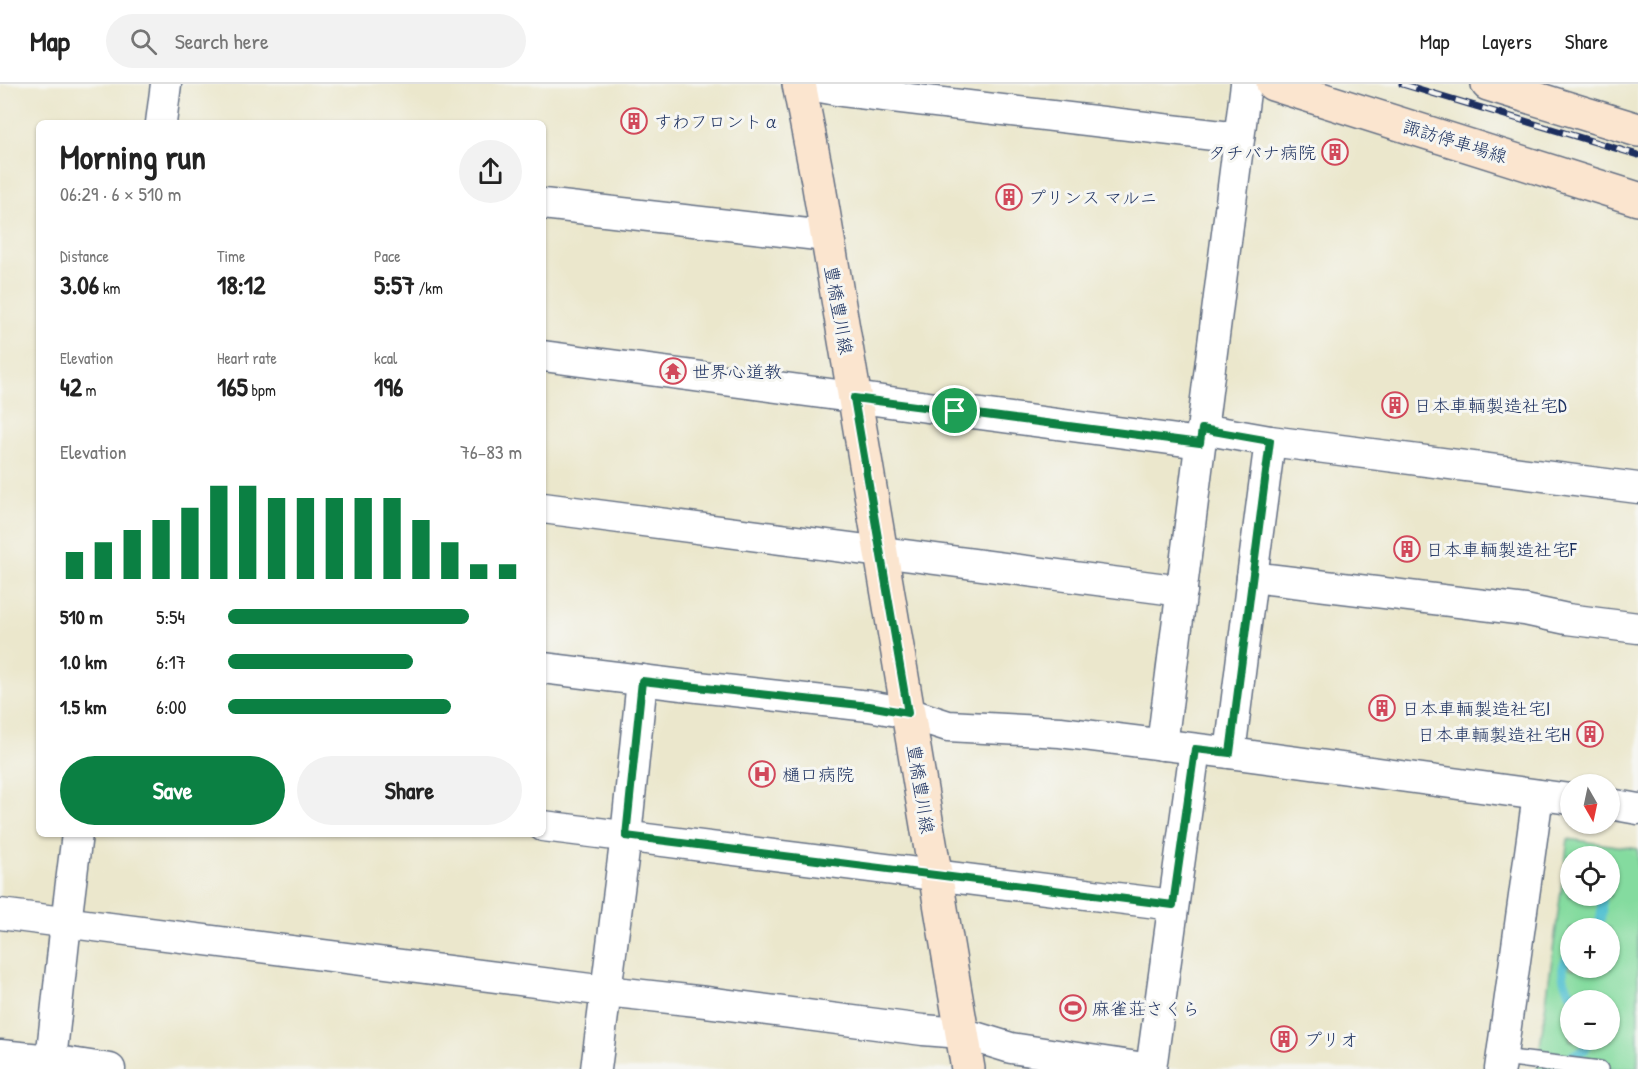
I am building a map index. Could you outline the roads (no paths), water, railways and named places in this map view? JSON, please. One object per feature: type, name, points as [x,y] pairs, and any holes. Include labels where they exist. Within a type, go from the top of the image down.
[{"type":"main road","name":"豊橋豊川線","points":[[801,84],[968,1069]]},
{"type":"main road","name":"諏訪停車場線","points":[[1273,84],[1638,199]]},
{"type":"main road","points":[[1488,84],[1638,130]]},
{"type":"street","points":[[161,120],[166,84]]},
{"type":"street","points":[[801,84],[842,91],[1239,138]]},
{"type":"street","points":[[1162,745],[1246,84]]},
{"type":"street","points":[[546,204],[826,236]]},
{"type":"street","points":[[546,356],[854,398],[1201,436],[1270,441],[1638,488]]},
{"type":"street","points":[[1230,753],[1270,441]]},
{"type":"street","points":[[546,508],[1182,591]]},
{"type":"street","points":[[1252,578],[1525,610],[1567,619],[1638,628]]},
{"type":"street","points":[[546,668],[869,706],[908,713],[948,726],[1060,732],[1560,798]]},
{"type":"street","points":[[596,1069],[626,836],[642,681]]},
{"type":"street","points":[[0,914],[606,991],[962,1033],[1011,1048],[1151,1069],[1195,749]]},
{"type":"street","points":[[1501,1063],[1539,795]]},
{"type":"street","points":[[1620,805],[1638,808]]},
{"type":"street","points":[[546,826],[1173,905]]},
{"type":"street","points":[[51,1064],[77,837]]},
{"type":"street","points":[[0,1055],[51,1064],[110,1069]]},
{"type":"lane","points":[[1501,1063],[1556,1064],[1593,1068]]},
{"type":"waterway","points":[[1601,918],[1602,906]]},
{"type":"waterway","points":[[1564,978],[1569,990]]},
{"type":"waterway","points":[[1571,1069],[1573,1055],[1584,1050]]},
{"type":"railway","points":[[1402,84],[1638,155]]},
{"type":"place","name":"すわフロントα","points":[[634,121]]},
{"type":"place","name":"タチバナ病院","points":[[1335,152]]},
{"type":"place","name":"プリンス マルニ","points":[[1009,197]]},
{"type":"place","name":"世界心道教","points":[[673,371]]},
{"type":"place","name":"日本車輌製造社宅D","points":[[1395,405]]},
{"type":"place","name":"日本車輌製造社宅F","points":[[1407,549]]},
{"type":"place","name":"日本車輌製造社宅I","points":[[1382,708]]},
{"type":"place","name":"日本車輌製造社宅H","points":[[1590,734]]},
{"type":"place","name":"樋口病院","points":[[762,774]]},
{"type":"place","name":"麻雀荘さくら","points":[[1073,1008]]},
{"type":"place","name":"プリオ","points":[[1284,1039]]}]
